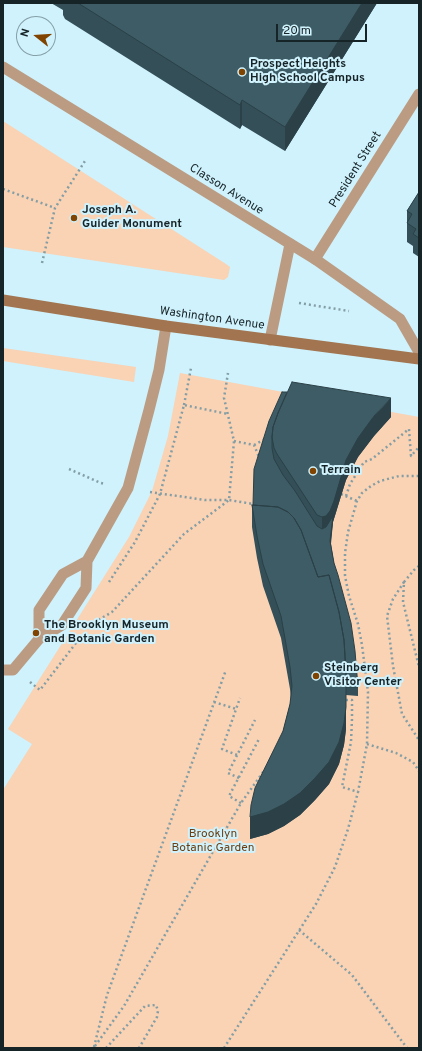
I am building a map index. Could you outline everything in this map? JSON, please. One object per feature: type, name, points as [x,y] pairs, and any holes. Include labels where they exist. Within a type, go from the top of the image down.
[{"type":"main road","name":"Washington Avenue","points":[[3,300],[166,326],[419,359]]},
{"type":"street","name":"Classon Avenue","points":[[3,67],[315,259],[400,319],[419,352]]},
{"type":"street","name":"President Street","points":[[315,259],[419,94]]},
{"type":"street","points":[[270,340],[290,244]]},
{"type":"street","points":[[8,670],[39,639],[62,626],[86,588],[87,561],[128,488],[150,410],[159,370],[166,326]]},
{"type":"street","points":[[39,639],[40,610],[63,574],[87,561]]},
{"type":"path","points":[[42,263],[56,208],[85,162]]},
{"type":"path","points":[[3,189],[56,208]]},
{"type":"path","points":[[293,302],[352,312]]},
{"type":"path","points":[[105,589],[135,542],[160,494],[184,405],[191,368]]},
{"type":"path","points":[[228,373],[224,398],[234,441],[229,500]]},
{"type":"path","points":[[184,405],[228,414]]},
{"type":"path","points":[[346,496],[350,484],[364,462],[372,460],[409,429],[411,456],[419,448]]},
{"type":"path","points":[[234,441],[254,445],[272,436]]},
{"type":"path","points":[[254,445],[260,458]]},
{"type":"path","points":[[224,1048],[316,904],[335,867],[348,829],[358,792],[367,744],[368,692],[358,624],[349,596],[345,576],[345,553],[348,532],[356,501],[362,493],[380,481],[399,476],[419,476]]},
{"type":"path","points":[[341,494],[356,501]]},
{"type":"path","points":[[87,629],[92,623],[112,612],[184,534],[229,500],[253,504]]},
{"type":"path","points":[[419,566],[404,582],[393,599],[387,616],[402,714],[419,740]]},
{"type":"path","points":[[340,577],[345,576]]},
{"type":"path","points":[[404,582],[404,602],[419,667]]},
{"type":"path","points":[[92,623],[93,616]]},
{"type":"path","points":[[8,670],[40,690],[78,641]]},
{"type":"path","points":[[94,1048],[107,995],[226,670]]},
{"type":"path","points":[[237,755],[222,749],[240,698]]},
{"type":"path","points":[[346,700],[352,700],[351,742],[342,787],[358,792]]},
{"type":"path","points":[[214,702],[236,709]]},
{"type":"path","points":[[239,778],[228,773],[255,720]]},
{"type":"path","points":[[242,803],[229,796],[259,739]]},
{"type":"path","points":[[367,744],[396,753],[413,762],[419,771]]},
{"type":"path","points":[[94,1048],[124,1006],[242,803],[267,766]]},
{"type":"path","points":[[299,930],[352,975],[407,1048]]},
{"type":"path","points":[[106,1048],[146,1006],[156,1005],[158,1012],[157,1017],[139,1048]]},
{"type":"green space","points":[[3,121],[226,264],[230,267],[228,277],[224,280],[3,247]]},
{"type":"green space","points":[[3,348],[136,367],[134,382],[3,361]]},
{"type":"green space","name":"Brooklyn Botanic Garden","points":[[180,373],[419,417],[419,1048],[3,1048],[3,790],[32,744],[8,729],[129,537],[152,491],[168,436]]},
{"type":"building","name":"Prospect Heights High School Campus","points":[[78,3],[362,3],[285,127],[242,100],[240,105]]},
{"type":"building","points":[[419,192],[419,238],[413,234],[416,229],[407,223],[412,214],[407,211]]},
{"type":"building","name":"Terrain","points":[[292,382],[391,398],[374,416],[358,438],[346,460],[330,511],[326,516],[322,517],[317,515],[274,448],[272,437],[273,427]]},
{"type":"building","points":[[282,392],[287,392],[273,427],[272,448],[274,459],[317,526],[322,529],[326,527],[333,516],[330,541],[334,563],[351,623],[358,687],[346,687],[344,640],[339,612],[329,575],[318,577],[301,530],[294,518],[288,512],[278,507],[253,505],[254,469],[269,421]]},
{"type":"building","name":"Steinberg Visitor Center","points":[[252,505],[278,507],[288,512],[294,518],[301,530],[318,577],[329,575],[339,612],[344,640],[346,707],[339,742],[329,762],[300,793],[284,804],[268,812],[250,817],[255,788],[283,731],[290,704],[292,686],[281,616],[263,564]]},
{"type":"place","name":"Prospect Heights High School Campus","points":[[242,72]]},
{"type":"place","name":"Joseph A. Guider Monument","points":[[74,218]]},
{"type":"place","name":"Terrain","points":[[313,471]]},
{"type":"place","name":"The Brooklyn Museum and Botanic Garden","points":[[36,633]]},
{"type":"place","name":"Steinberg Visitor Center","points":[[316,676]]}]
